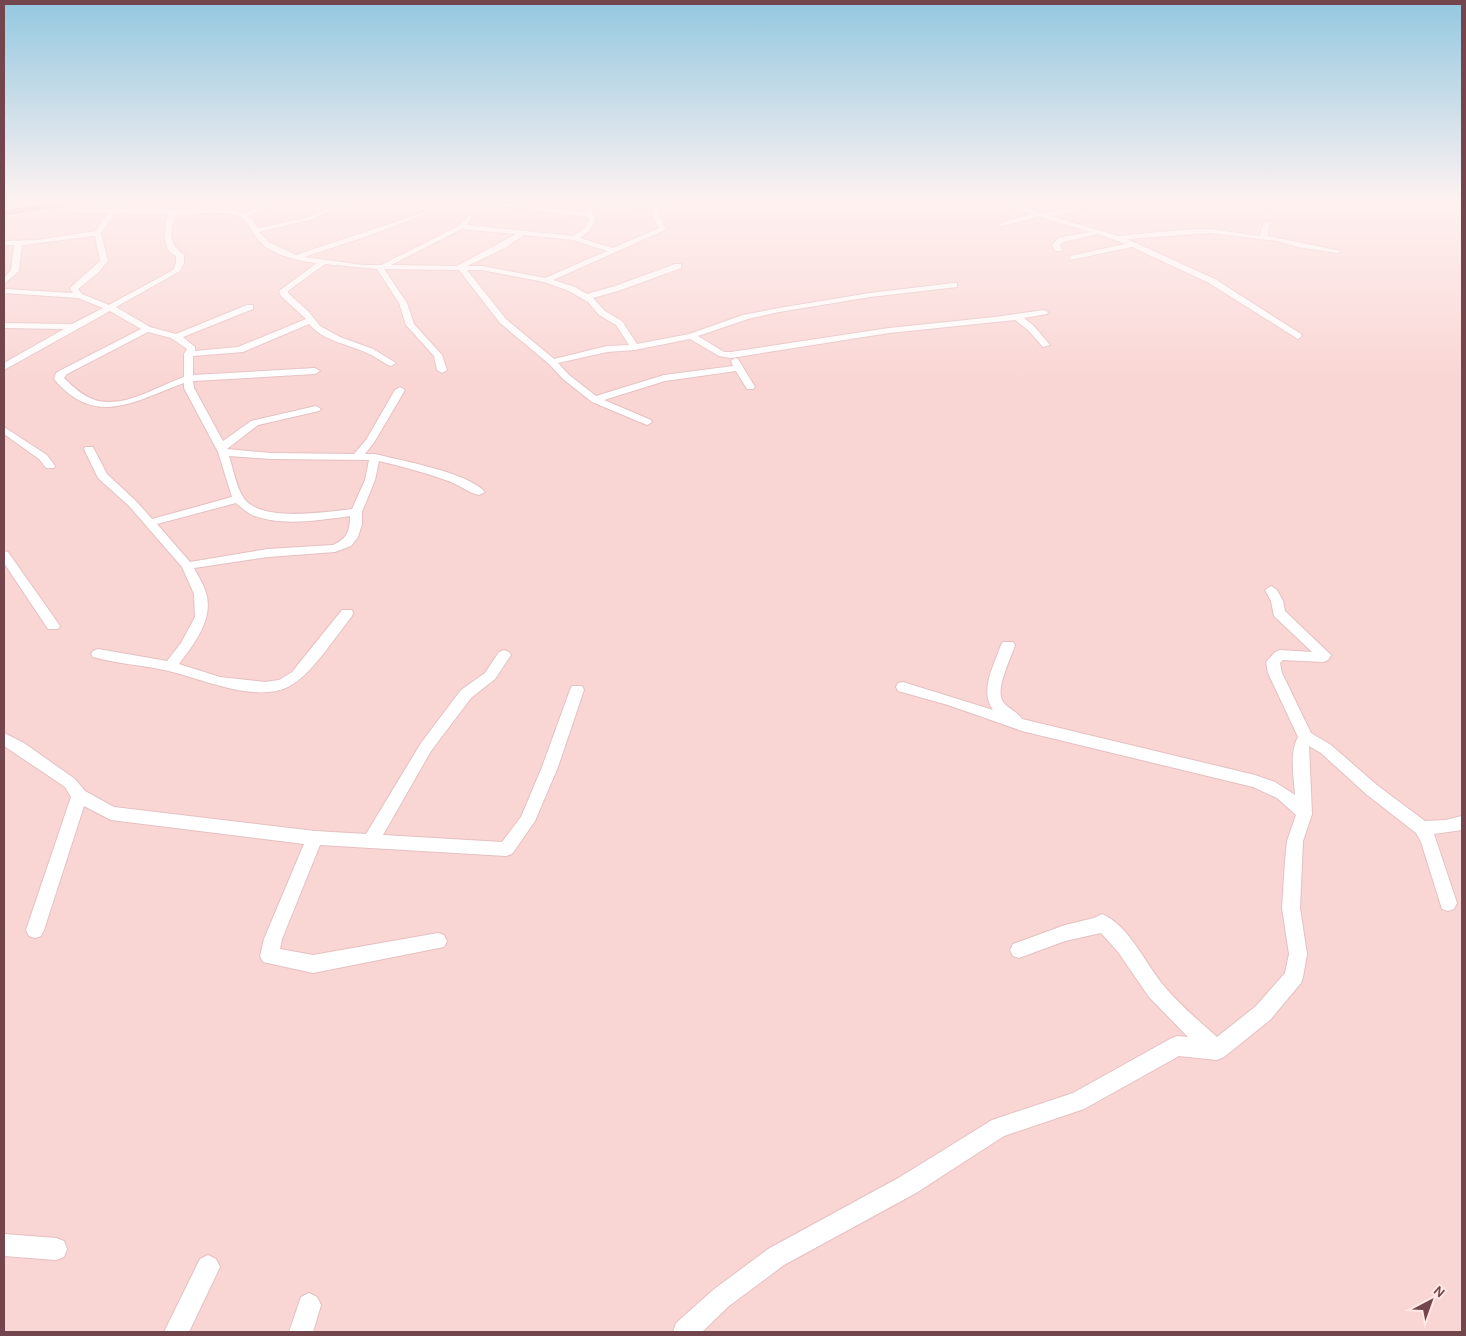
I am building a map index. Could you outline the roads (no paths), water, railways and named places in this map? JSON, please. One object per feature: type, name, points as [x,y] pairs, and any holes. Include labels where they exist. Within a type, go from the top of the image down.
[{"type":"street","points":[[4,282],[15,271],[16,261]]},
{"type":"street","points":[[79,296],[74,290],[102,266],[104,261]]},
{"type":"street","points":[[5,366],[176,271],[180,261]]},
{"type":"street","points":[[319,261],[379,267],[460,266],[482,268],[546,280],[586,296],[602,313],[624,328],[635,347]]},
{"type":"street","points":[[379,267],[391,261]]},
{"type":"street","points":[[460,266],[470,261]]},
{"type":"street","points":[[546,280],[588,261]]},
{"type":"street","points":[[1169,261],[1212,281],[1298,336]]},
{"type":"street","points":[[323,262],[283,291],[317,328],[327,334],[370,351],[391,363]]},
{"type":"street","points":[[460,266],[503,321],[552,362],[566,377],[595,400],[647,422]]},
{"type":"street","points":[[586,296],[618,288],[678,266]]},
{"type":"street","points":[[379,267],[403,303],[410,325],[438,355],[442,370]]},
{"type":"street","points":[[552,362],[607,349],[635,347],[691,336],[746,317],[779,310],[870,295],[954,285]]},
{"type":"street","points":[[4,291],[79,296],[111,308],[147,329],[176,337],[192,349],[188,354],[189,388],[222,450],[238,499],[255,512],[279,517],[321,516],[356,512]]},
{"type":"street","points":[[176,337],[250,307]]},
{"type":"street","points":[[691,336],[722,354],[731,355],[910,328],[994,318],[1018,318],[1044,312]]},
{"type":"street","points":[[1018,318],[1031,328],[1046,345]]},
{"type":"street","points":[[188,354],[240,350],[311,320]]},
{"type":"street","points":[[4,325],[74,327]]},
{"type":"street","points":[[147,329],[64,372],[59,375],[59,379],[72,394],[83,399],[111,406],[127,403],[189,378],[315,371]]},
{"type":"street","points":[[731,355],[750,387]]},
{"type":"street","points":[[595,400],[664,378],[740,368]]},
{"type":"street","points":[[358,456],[370,441],[400,390]]},
{"type":"street","points":[[222,450],[255,424],[316,409]]},
{"type":"street","points":[[4,430],[43,457],[50,466]]},
{"type":"street","points":[[89,449],[102,476],[133,504],[187,566],[200,594],[201,617],[186,646],[170,666]]},
{"type":"street","points":[[222,450],[271,456],[375,457],[432,471],[479,492]]},
{"type":"street","points":[[187,566],[268,553],[335,548],[347,543],[352,537],[356,524],[356,512],[370,480],[375,457]]},
{"type":"street","points":[[149,522],[238,499]]},
{"type":"street","points":[[4,555],[53,626]]},
{"type":"street","points":[[1271,590],[1277,601],[1279,613],[1324,655],[1323,657],[1280,655],[1273,662],[1275,674],[1305,737],[1326,749],[1372,790],[1422,828],[1429,841],[1448,903]]},
{"type":"street","points":[[98,654],[170,666],[219,682],[265,687],[282,684],[297,675],[348,613]]},
{"type":"street","points":[[1008,645],[995,680],[993,694],[995,701],[1000,707],[1022,725]]},
{"type":"street","points":[[372,840],[426,747],[466,694],[490,676],[504,655]]},
{"type":"street","points":[[903,687],[952,701],[1022,725],[1255,781],[1277,789],[1296,803],[1304,814]]},
{"type":"street","points":[[4,738],[70,783],[79,796],[111,813],[315,838],[506,849],[527,821],[550,767],[577,690]]},
{"type":"street","points":[[686,1332],[721,1298],[776,1257],[908,1185],[999,1127],[1077,1102],[1177,1046],[1217,1050],[1263,1013],[1294,977],[1298,954],[1291,908],[1296,841],[1304,814],[1301,757],[1302,743],[1305,737]]},
{"type":"street","points":[[35,930],[79,796]]},
{"type":"street","points":[[1422,828],[1445,827],[1462,823]]},
{"type":"street","points":[[315,838],[273,939],[269,956],[313,964],[438,941]]},
{"type":"street","points":[[1019,950],[1065,933],[1100,925],[1102,922],[1112,930],[1157,993],[1217,1050]]},
{"type":"street","points":[[4,1245],[56,1249]]},
{"type":"street","points":[[176,1332],[208,1267]]},
{"type":"street","points":[[301,1332],[309,1305]]}]
